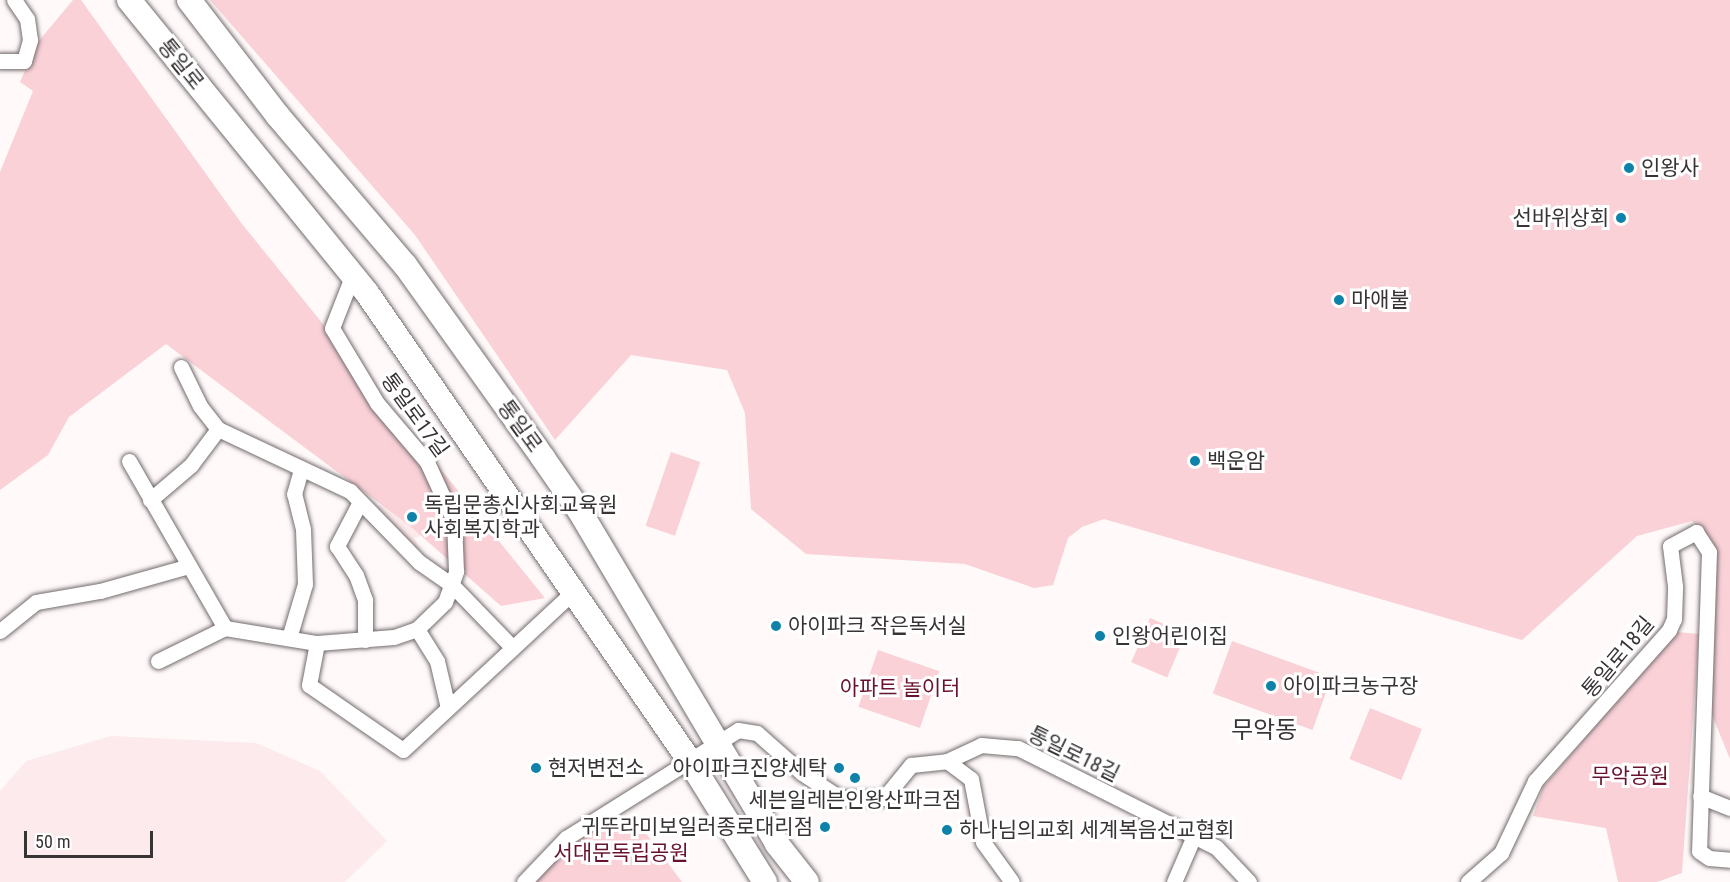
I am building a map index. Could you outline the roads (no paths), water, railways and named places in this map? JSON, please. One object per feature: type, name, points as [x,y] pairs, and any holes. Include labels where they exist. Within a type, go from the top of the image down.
[{"type":"main road","name":"통일로","points":[[129,0],[353,274],[689,760],[765,882]]},
{"type":"main road","name":"통일로","points":[[189,0],[278,116],[405,265],[543,458],[579,510],[777,844],[807,882]]},
{"type":"street","points":[[0,61],[24,61],[30,40],[27,19],[14,0]]},
{"type":"street","name":"통일로17길","points":[[353,274],[332,328],[377,404],[428,462],[454,521],[456,571],[444,602],[417,629]]},
{"type":"street","points":[[181,367],[200,406],[218,429],[350,491],[419,562],[451,584],[512,647]]},
{"type":"street","points":[[150,500],[191,465],[218,429]]},
{"type":"street","points":[[129,460],[225,627]]},
{"type":"street","points":[[289,638],[305,584],[303,529],[294,494],[301,469]]},
{"type":"street","points":[[360,502],[337,546],[356,575],[365,600],[365,640]]},
{"type":"street","name":"통일로18길","points":[[1476,880],[1501,853],[1535,781],[1670,630],[1674,619],[1675,586],[1670,546],[1696,532],[1709,552],[1699,851],[1709,858],[1730,860]]},
{"type":"street","points":[[0,631],[36,602],[100,591],[189,566]]},
{"type":"street","points":[[317,643],[309,686],[403,750],[573,592]]},
{"type":"street","points":[[158,661],[225,627],[317,643],[365,640],[417,629],[437,661],[448,708]]},
{"type":"street","name":"통일로18길","points":[[689,760],[738,730],[757,733],[802,773],[840,798],[884,798],[911,765],[947,761],[981,745],[1018,748],[1193,838],[1216,847],[1249,882]]},
{"type":"street","points":[[524,882],[566,838],[689,760]]},
{"type":"street","points":[[947,761],[971,779],[983,842],[1012,882]]},
{"type":"street","points":[[1700,796],[1730,808]]},
{"type":"street","points":[[1174,882],[1193,838]]},
{"type":"place","name":"인왕사","points":[[1629,168]]},
{"type":"place","name":"선바위상회","points":[[1621,218]]},
{"type":"place","name":"마애불","points":[[1339,300]]},
{"type":"place","name":"백운암","points":[[1195,461]]},
{"type":"place","name":"독립문총신사회교육원 사회복지학과","points":[[412,517]]},
{"type":"place","name":"아이파크 작은독서실","points":[[776,626]]},
{"type":"place","name":"인왕어린이집","points":[[1100,636]]},
{"type":"place","name":"아이파크농구장","points":[[1271,686]]},
{"type":"place","name":"현저변전소","points":[[536,768]]},
{"type":"place","name":"아이파크진양세탁","points":[[839,768]]},
{"type":"place","name":"세븐일레븐인왕산파크점","points":[[855,778]]},
{"type":"place","name":"귀뚜라미보일러종로대리점","points":[[825,827]]},
{"type":"place","name":"하나님의교회 세계복음선교협회","points":[[947,830]]},
{"type":"district","name":"무악동","points":[[1264,731]]},
{"type":"park label","name":"아파트 놀이터","points":[[900,688]]},
{"type":"park label","name":"무악공원","points":[[1630,776]]},
{"type":"park label","name":"서대문독립공원","points":[[621,853]]}]
